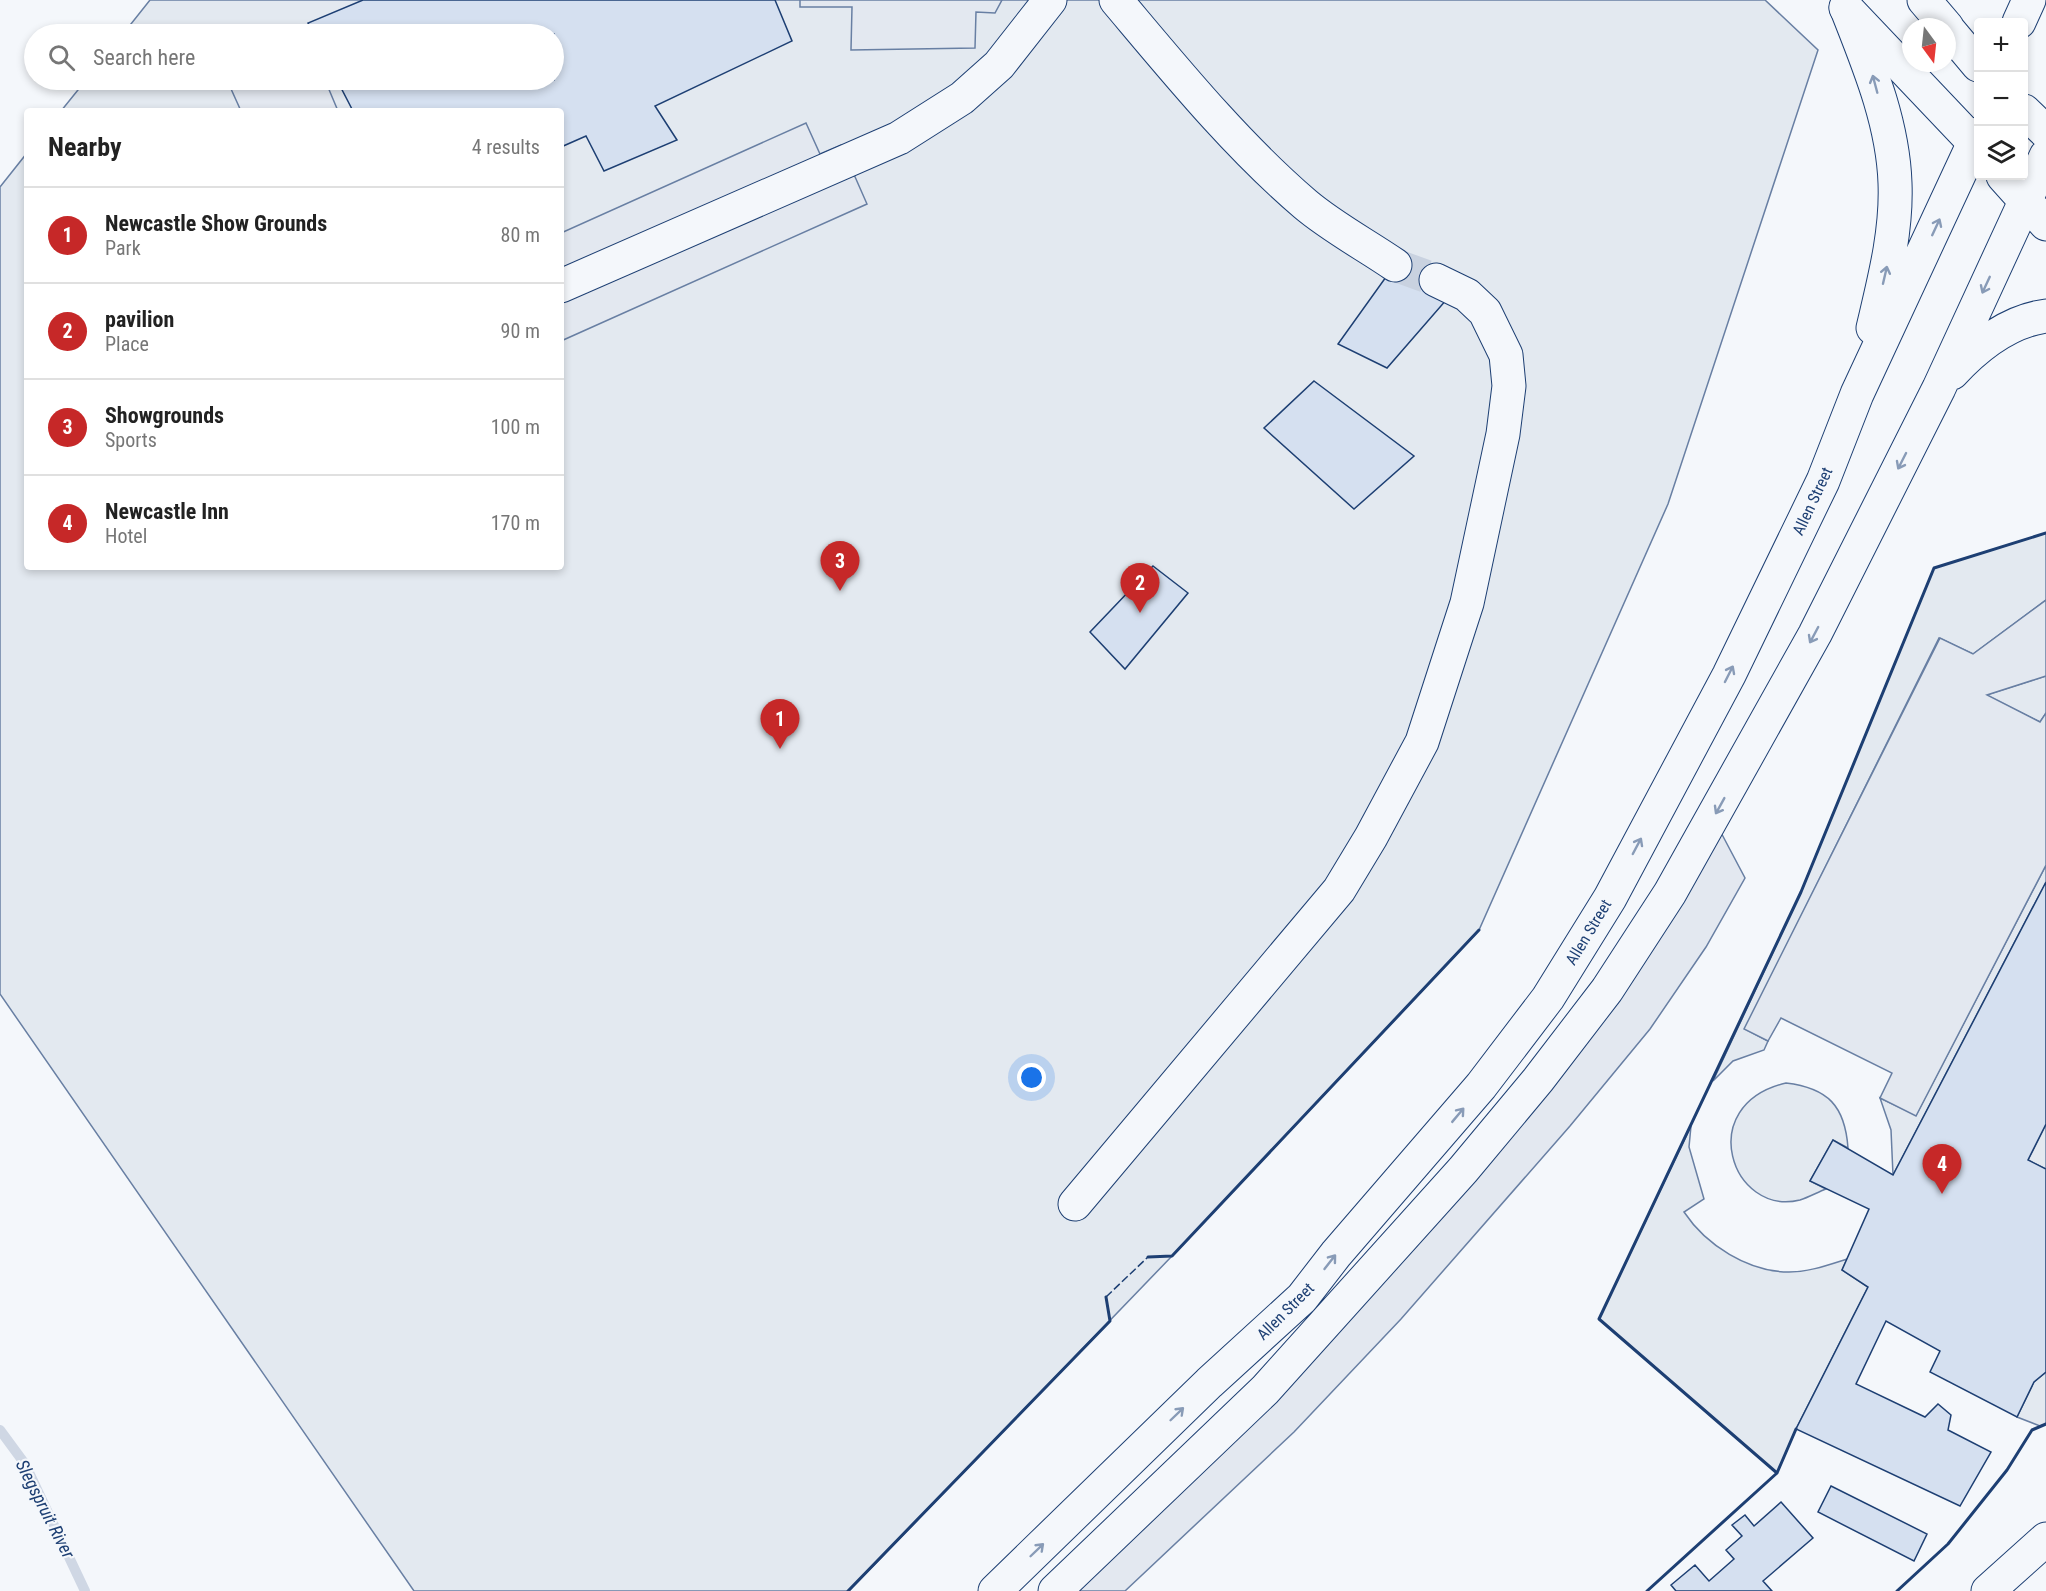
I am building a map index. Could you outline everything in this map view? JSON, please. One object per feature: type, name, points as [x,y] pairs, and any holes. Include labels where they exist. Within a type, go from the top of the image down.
[{"type":"main road","points":[[564,285],[899,138],[962,98],[999,65],[1050,0]]},
{"type":"main road","points":[[1116,0],[1182,77],[1271,173],[1306,205],[1395,265]]},
{"type":"main road","points":[[1924,0],[1939,18]]},
{"type":"main road","points":[[2021,18],[2029,0]]},
{"type":"main road","points":[[1843,4],[1974,138]]},
{"type":"main road","points":[[1843,4],[1870,69],[1888,130],[1895,183],[1890,253],[1857,394]]},
{"type":"main road","points":[[1956,38],[1974,60]]},
{"type":"main road","points":[[2028,115],[2046,132]]},
{"type":"main road","name":"Allen Street","points":[[995,1591],[1209,1383],[1302,1298],[1336,1254],[1481,1086],[1548,998],[1610,898],[1729,675],[1823,481],[1857,394],[1974,150]]},
{"type":"main road","points":[[1055,1591],[1265,1390],[1463,1170],[1538,1080],[1607,990],[1670,893],[1815,634],[1939,388],[2036,212],[2046,156]]},
{"type":"main road","points":[[2007,180],[2036,212]]},
{"type":"main road","points":[[1075,1204],[1339,890],[1371,837],[1422,742],[1467,603],[1503,434],[1509,386],[1506,355],[1485,312],[1467,295],[1436,280]]},
{"type":"main road","points":[[1939,388],[1962,362],[1989,339],[2012,327],[2046,316]]},
{"type":"main road","points":[[1988,1591],[2046,1539]]},
{"type":"shaded area","points":[[150,0],[1765,0],[1818,50],[1668,504],[1479,930],[1172,1256],[849,1591],[414,1591],[0,994],[0,187],[24,157],[24,570],[564,570],[564,108],[63,108],[78,90],[564,90],[564,24],[131,24]]},
{"type":"shaded area","points":[[800,0],[1002,0],[995,13],[976,12],[975,48],[851,50],[852,7],[800,7]]},
{"type":"shaded area","points":[[232,90],[329,90],[337,108],[240,108]]},
{"type":"shaded area","points":[[806,123],[820,154],[841,145],[867,204],[564,340],[564,232]]},
{"type":"shaded area","points":[[2046,533],[2046,600],[1973,654],[1939,638],[1745,1029],[1768,1041],[1764,1050],[1733,1061],[1713,1081],[1801,892],[1934,568]]},
{"type":"shaded area","points":[[2046,600],[2046,676],[1987,695],[2040,722],[2046,713],[2046,865],[1916,1116],[1880,1098],[1892,1073],[1781,1018],[1768,1041],[1744,1029],[1940,638],[1973,654]]},
{"type":"shaded area","points":[[2046,676],[2046,713],[2040,722],[1986,695]]},
{"type":"shaded area","points":[[1717,825],[1745,878],[1706,947],[1650,1029],[1570,1126],[1401,1319],[1294,1432],[1125,1591],[1068,1591],[1273,1393]]},
{"type":"shaded area","points":[[2046,865],[2046,882],[1893,1175],[1891,1130],[1880,1098],[1916,1115]]},
{"type":"shaded area","points":[[1786,1083],[1813,1089],[1832,1102],[1843,1121],[1848,1148],[1833,1140],[1810,1181],[1826,1189],[1800,1200],[1776,1201],[1756,1192],[1741,1176],[1733,1156],[1732,1134],[1739,1113],[1757,1095]]},
{"type":"shaded area","points":[[2046,1124],[2046,1169],[2028,1160]]},
{"type":"shaded area","points":[[1691,1126],[1689,1147],[1704,1199],[1684,1212],[1704,1235],[1744,1262],[1774,1271],[1804,1271],[1847,1259],[1842,1270],[1868,1287],[1796,1429],[1777,1473],[1599,1319]]},
{"type":"shaded area","points":[[2046,1372],[2046,1424],[2040,1426],[2017,1417],[2034,1382]]},
{"type":"building","points":[[363,0],[775,0],[792,41],[655,106],[677,140],[604,171],[586,136],[564,146],[564,108],[351,108],[342,90],[564,90],[564,24],[308,23]]},
{"type":"building","points":[[1401,256],[1454,291],[1387,368],[1338,344]]},
{"type":"building","points":[[1314,381],[1414,456],[1354,509],[1264,428]]},
{"type":"building","points":[[1153,566],[1188,593],[1125,669],[1090,632]]},
{"type":"building","points":[[2046,882],[2046,1124],[2028,1160],[2046,1169],[2046,1372],[2034,1382],[2017,1417],[1930,1372],[1940,1351],[1886,1321],[1856,1384],[1925,1417],[1938,1404],[1951,1415],[1948,1430],[1991,1452],[1960,1506],[1796,1429],[1868,1287],[1842,1270],[1869,1209],[1810,1181],[1833,1140],[1893,1175]]},
{"type":"building","points":[[1831,1486],[1927,1534],[1914,1561],[1818,1512]]},
{"type":"building","points":[[1781,1502],[1813,1538],[1763,1581],[1772,1591],[1676,1591],[1671,1585],[1695,1565],[1709,1581],[1734,1559],[1726,1550],[1742,1536],[1732,1525],[1745,1515],[1754,1526]]},
{"type":"waterway","name":"Slegspruit River","points":[[0,1430],[25,1464],[85,1591]]},
{"type":"tunnel","points":[[1395,265],[1436,280]]},
{"type":"fence","points":[[1106,1297],[1148,1257]]},
{"type":"wall","points":[[1777,1473],[1599,1319],[1801,892],[1934,568],[2046,533]]},
{"type":"wall","points":[[1148,1257],[1172,1256],[1479,930]]},
{"type":"wall","points":[[848,1591],[1110,1321],[1106,1297]]},
{"type":"wall","points":[[1897,1591],[1948,1544],[2007,1470],[2032,1430],[2046,1424]]},
{"type":"wall","points":[[1647,1591],[1777,1473],[1796,1429]]},
{"type":"place","name":"Showgrounds","points":[[840,591]]},
{"type":"place","name":"pavilion","points":[[1140,613]]},
{"type":"place","name":"Newcastle Show Grounds","points":[[780,749]]},
{"type":"place","name":"Newcastle Inn","points":[[1942,1194]]}]
